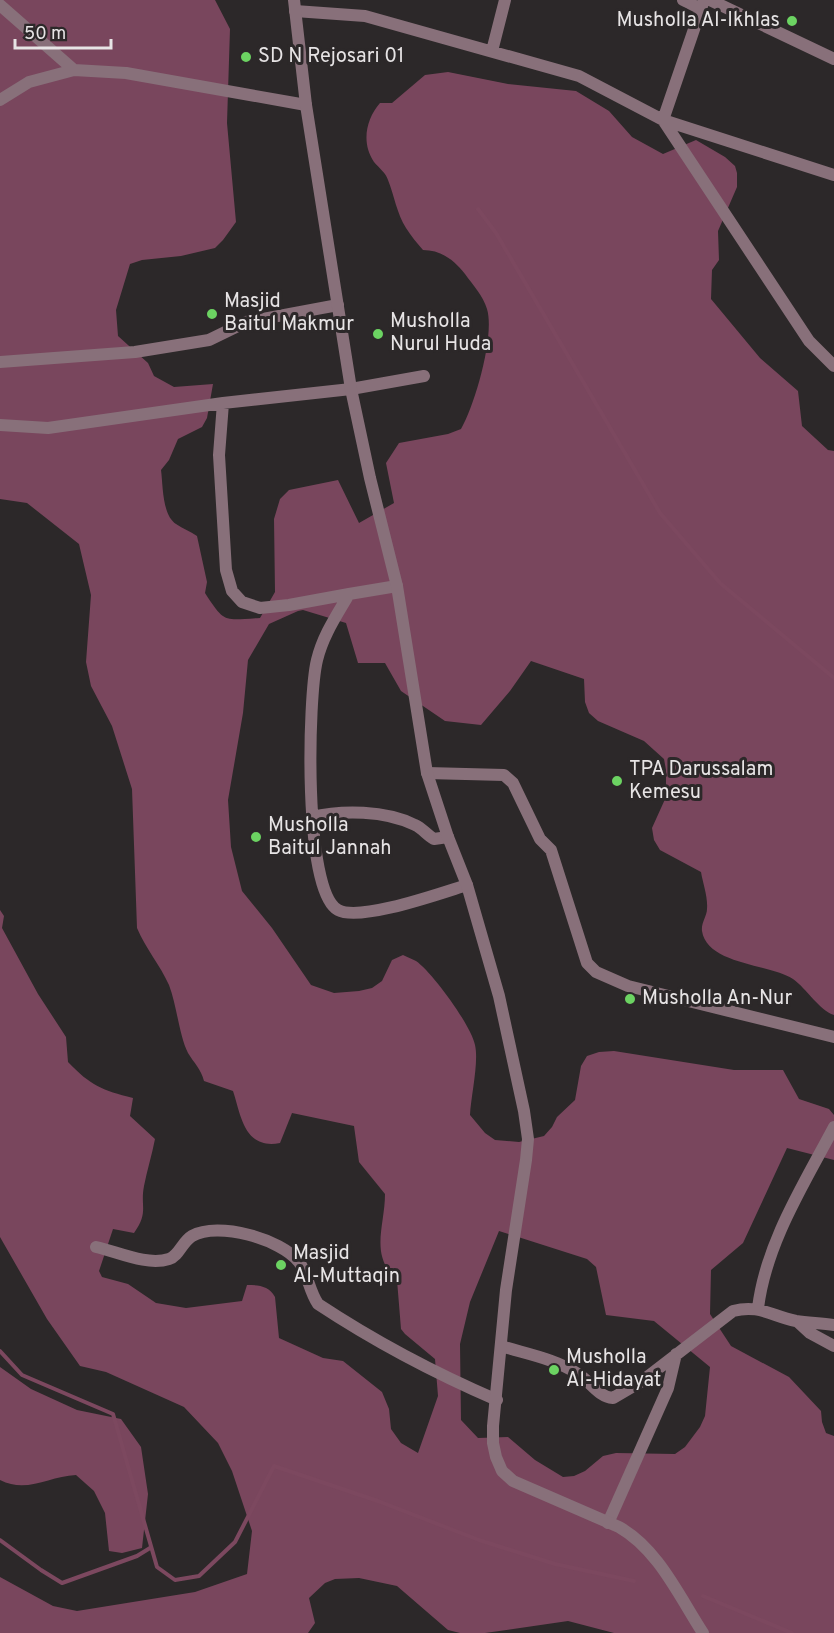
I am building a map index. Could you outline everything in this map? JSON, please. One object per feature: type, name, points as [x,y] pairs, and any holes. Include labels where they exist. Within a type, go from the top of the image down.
[{"type":"street","points":[[492,51],[505,0]]},
{"type":"street","points":[[683,0],[705,3],[834,58]]},
{"type":"street","points":[[663,120],[705,3]]},
{"type":"street","points":[[0,5],[74,70]]},
{"type":"street","points":[[703,1633],[646,1547],[633,1535],[513,1481],[502,1471],[493,1443],[506,1290],[528,1139],[499,996],[467,885],[427,773],[397,586],[351,389],[306,105],[294,6],[365,16],[579,76],[663,120],[834,175]]},
{"type":"street","points":[[0,100],[29,82],[74,70],[126,73],[306,105]]},
{"type":"street","points":[[663,120],[809,341],[834,366]]},
{"type":"street","points":[[0,362],[135,352],[209,340],[246,322],[338,305]]},
{"type":"street","points":[[0,425],[12,428],[48,428],[223,403],[351,389],[424,376]]},
{"type":"street","points":[[223,403],[219,455],[226,570],[231,591],[242,602],[260,608],[397,586]]},
{"type":"street","points":[[349,594],[327,631],[317,659],[313,688],[311,817],[320,874],[327,897],[339,911],[378,911],[467,885]]},
{"type":"street","points":[[427,773],[504,775],[513,783],[540,839],[551,850],[587,963],[596,972],[628,986],[834,1037]]},
{"type":"street","points":[[311,817],[346,812],[384,816],[413,824],[434,839],[448,837]]},
{"type":"street","points":[[758,1308],[765,1274],[783,1226],[834,1126]]},
{"type":"street","points":[[96,1247],[150,1260],[175,1256],[182,1244],[192,1236],[208,1231],[228,1231],[264,1239],[288,1251],[300,1263],[318,1304],[388,1348],[435,1373],[497,1400]]},
{"type":"street","points":[[501,1346],[563,1366],[579,1374],[604,1396],[613,1398],[642,1381],[733,1311],[758,1308],[797,1321],[834,1325]]},
{"type":"street","points":[[797,1321],[810,1333],[834,1346]]},
{"type":"street","points":[[608,1523],[668,1388],[676,1354]]},
{"type":"shaded area","points":[[0,0],[215,0],[230,29],[227,123],[236,222],[215,248],[130,264],[116,310],[118,336],[148,363],[154,376],[174,387],[213,384],[207,418],[202,427],[178,439],[169,460],[161,470],[168,514],[176,524],[197,536],[207,582],[205,593],[226,618],[260,618],[275,592],[274,519],[280,499],[289,490],[338,480],[359,523],[394,503],[386,463],[399,443],[448,434],[461,429],[472,404],[486,352],[489,321],[487,309],[478,291],[456,264],[441,254],[423,250],[403,223],[387,177],[374,162],[367,147],[367,131],[371,116],[380,103],[392,103],[425,75],[448,72],[508,84],[576,91],[609,111],[632,137],[663,154],[696,140],[725,157],[735,166],[737,187],[718,231],[719,260],[712,270],[711,299],[760,358],[798,391],[802,426],[828,450],[834,451],[834,1015],[823,1009],[793,979],[727,957],[715,951],[706,942],[702,928],[707,912],[707,900],[701,872],[660,850],[654,840],[652,828],[666,797],[664,759],[644,741],[598,721],[589,713],[585,702],[584,679],[531,661],[510,691],[481,725],[445,721],[401,691],[385,663],[358,663],[346,623],[303,610],[269,624],[248,660],[243,713],[228,800],[231,847],[242,891],[272,928],[311,985],[334,993],[372,988],[382,981],[392,960],[403,955],[423,967],[450,1000],[472,1036],[476,1060],[470,1115],[485,1133],[495,1140],[519,1142],[544,1136],[557,1117],[575,1100],[581,1066],[587,1056],[599,1052],[614,1051],[734,1070],[783,1070],[799,1099],[829,1109],[834,1115],[834,1160],[787,1148],[743,1243],[711,1270],[710,1314],[731,1346],[789,1377],[821,1411],[826,1433],[834,1436],[834,1633],[614,1633],[568,1621],[485,1633],[460,1633],[448,1630],[397,1586],[359,1578],[335,1579],[325,1583],[309,1598],[315,1623],[308,1633],[0,1633],[0,1577],[53,1606],[77,1611],[195,1592],[247,1574],[252,1531],[232,1471],[218,1443],[184,1407],[106,1372],[80,1366],[47,1319],[0,1237],[0,910],[4,916],[2,928],[38,994],[66,1037],[68,1062],[98,1086],[133,1098],[130,1116],[155,1139],[144,1186],[143,1210],[139,1226],[134,1233],[113,1229],[99,1271],[102,1277],[128,1284],[156,1303],[186,1308],[242,1301],[247,1285],[267,1288],[275,1297],[279,1338],[323,1358],[343,1361],[382,1392],[389,1409],[391,1429],[401,1443],[418,1453],[438,1396],[435,1359],[401,1329],[397,1280],[383,1261],[381,1250],[385,1194],[359,1162],[354,1126],[292,1113],[280,1143],[268,1144],[259,1141],[246,1129],[233,1091],[204,1081],[188,1053],[169,985],[137,928],[132,789],[112,726],[91,686],[86,662],[91,595],[79,544],[27,503],[0,499]],"holes":[[[499,1231],[587,1259],[596,1267],[606,1315],[654,1321],[710,1367],[705,1416],[685,1447],[675,1454],[616,1453],[603,1456],[585,1471],[574,1476],[563,1477],[535,1460],[508,1437],[478,1438],[461,1420],[460,1344],[470,1302]]]},
{"type":"shaded area","points":[[0,1367],[31,1389],[77,1410],[121,1419],[141,1447],[148,1494],[142,1548],[122,1553],[109,1551],[105,1513],[94,1491],[76,1475],[29,1485],[10,1484],[0,1480]]},
{"type":"waterway","points":[[478,209],[496,233],[660,513],[720,583],[834,678]]},
{"type":"waterway","points":[[0,1351],[22,1375],[113,1414],[157,1567],[175,1580],[199,1576],[235,1542],[274,1466],[378,1501],[479,1540],[555,1564],[634,1581]]},
{"type":"waterway","points":[[0,1540],[62,1583],[137,1556],[150,1548]]},
{"type":"waterway","points":[[703,1596],[792,1633]]},
{"type":"place","name":"Musholla Al-Ikhlas","points":[[792,21]]},
{"type":"place","name":"SD N Rejosari 01","points":[[246,57]]},
{"type":"place","name":"Masjid Baitul Makmur","points":[[212,314]]},
{"type":"place","name":"Musholla Nurul Huda","points":[[378,334]]},
{"type":"place","name":"TPA Darussalam Kemesu","points":[[617,781]]},
{"type":"place","name":"Musholla Baitul Jannah","points":[[256,837]]},
{"type":"place","name":"Musholla An-Nur","points":[[630,999]]},
{"type":"place","name":"Masjid Al-Muttaqin","points":[[281,1265]]},
{"type":"place","name":"Musholla Al-Hidayat","points":[[554,1370]]}]
